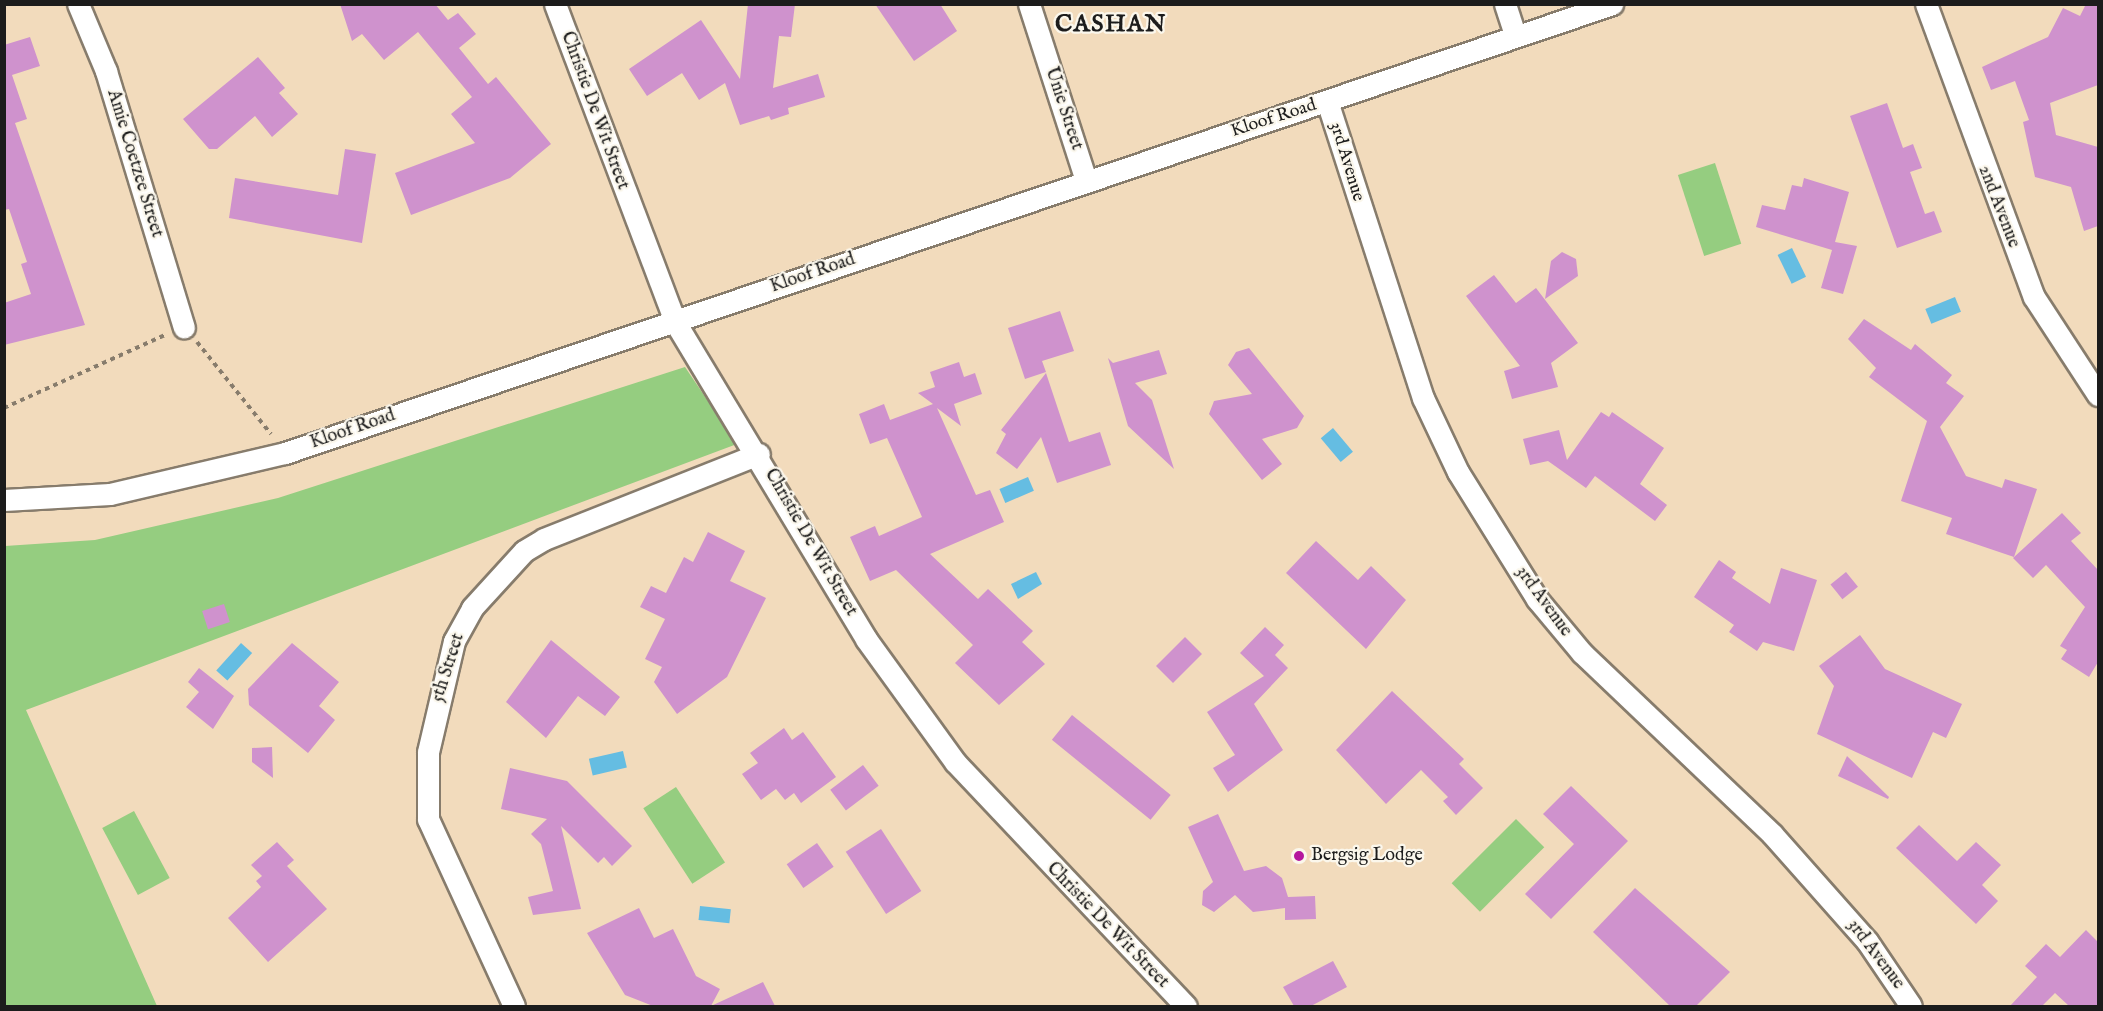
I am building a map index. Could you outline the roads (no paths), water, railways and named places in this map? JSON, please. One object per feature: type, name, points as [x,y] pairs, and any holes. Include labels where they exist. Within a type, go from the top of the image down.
[{"type":"street","name":"Amie Coetzee Street","points":[[78,4],[106,71],[184,327]]},
{"type":"street","name":"Christie De Wit Street","points":[[555,4],[675,322],[759,454],[901,694],[1033,849],[1186,1006]]},
{"type":"street","name":"Unie Street","points":[[1029,4],[1086,180]]},
{"type":"street","points":[[1505,4],[1515,35]]},
{"type":"street","name":"Kloof Road","points":[[4,500],[110,494],[285,453],[675,322],[1086,180],[1327,102],[1515,35],[1612,4]]},
{"type":"street","name":"2nd Avenue","points":[[1926,4],[1999,216],[2034,297],[2098,395]]},
{"type":"street","name":"3rd Avenue","points":[[1327,102],[1423,398],[1458,472],[1531,589],[1582,653],[1772,834],[1867,941],[1911,1006]]},
{"type":"street","name":"5th Street","points":[[514,1006],[428,819],[428,752],[454,641],[472,608],[524,551],[544,539],[759,454]]},
{"type":"water","points":[[1792,248],[1806,277],[1792,284],[1778,255]]},
{"type":"water","points":[[1955,297],[1961,312],[1931,324],[1925,309]]},
{"type":"water","points":[[1333,428],[1353,452],[1341,462],[1321,438]]},
{"type":"water","points":[[1028,477],[1034,491],[1005,503],[999,489]]},
{"type":"water","points":[[1036,572],[1042,584],[1018,599],[1011,584]]},
{"type":"water","points":[[241,643],[252,653],[227,681],[216,670]]},
{"type":"water","points":[[623,751],[627,768],[593,775],[589,759]]},
{"type":"water","points":[[700,906],[731,909],[729,923],[699,920]]},
{"type":"place","name":"Bergsig Lodge","points":[[1299,856]]},
{"type":"district","name":"CASHAN","points":[[1111,25]]}]
